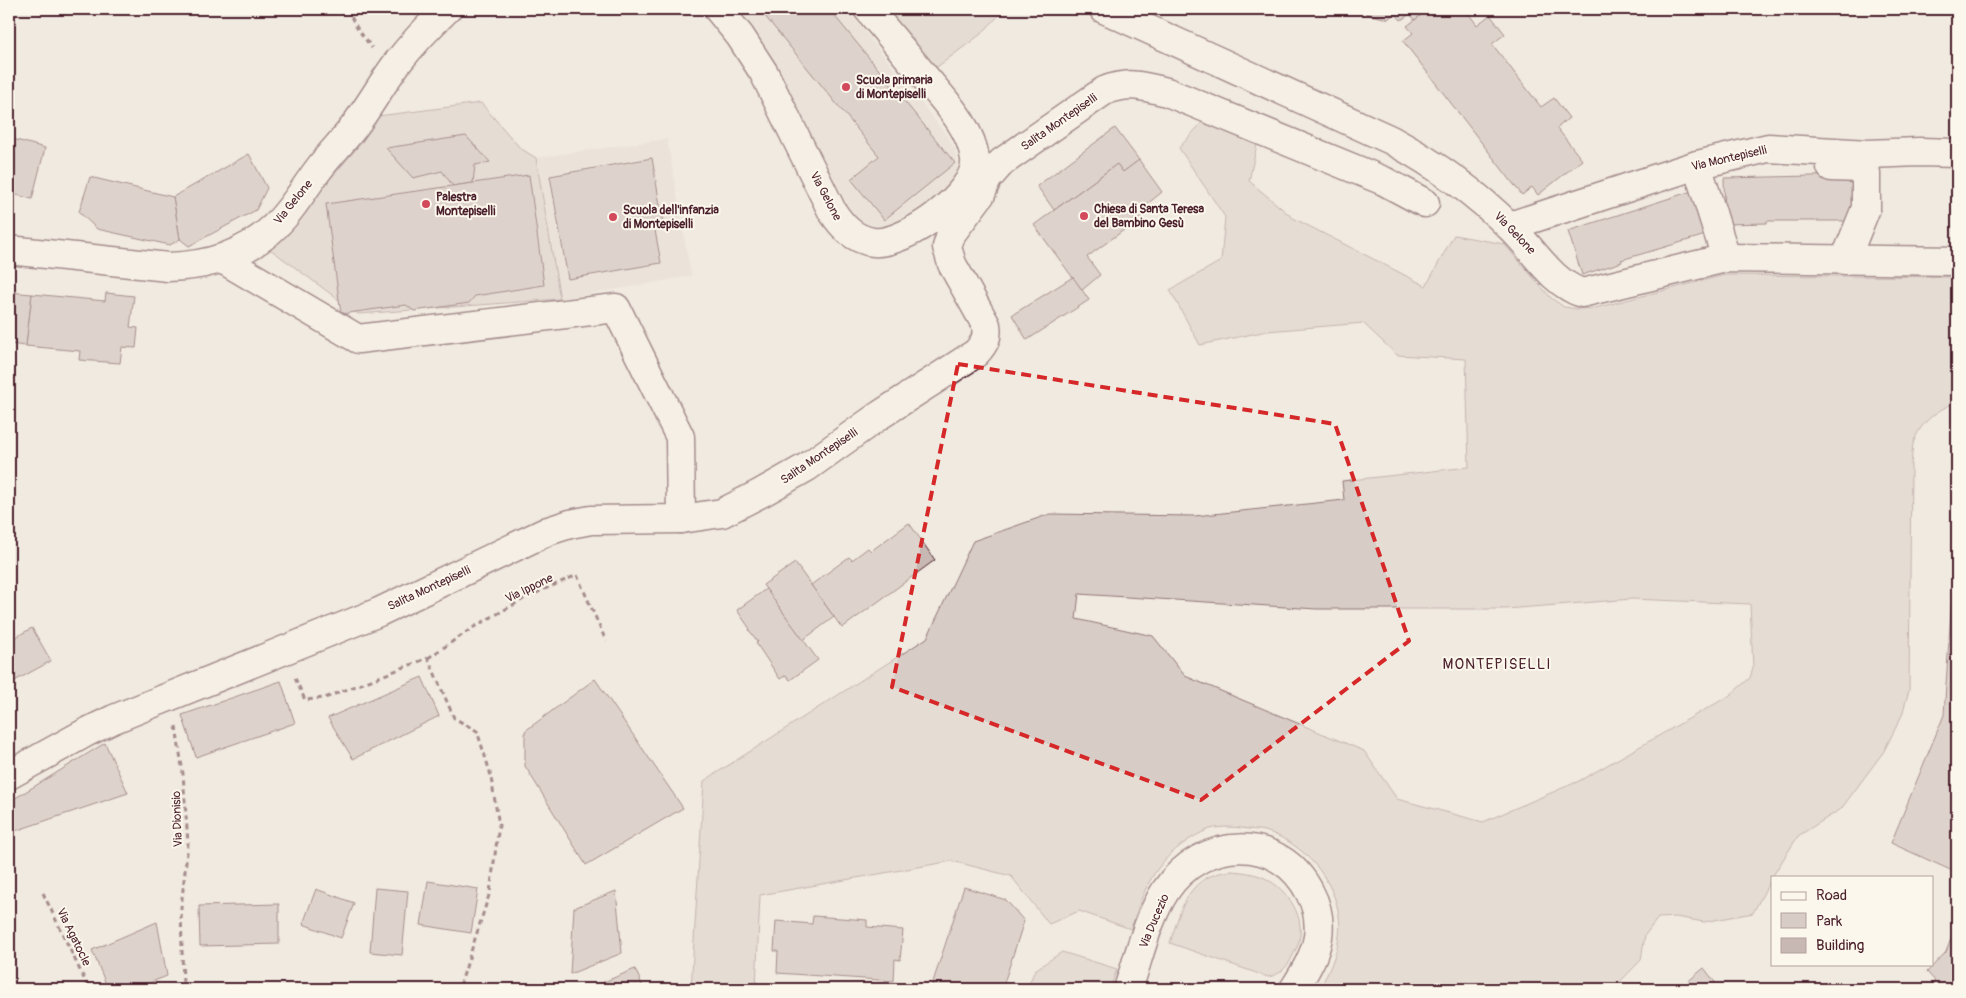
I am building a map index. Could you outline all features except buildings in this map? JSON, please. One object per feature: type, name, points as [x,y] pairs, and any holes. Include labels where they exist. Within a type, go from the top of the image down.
[{"type":"street","name":"Via Gelone","points":[[9,250],[168,267],[191,267],[222,259],[249,246],[290,210],[322,165],[353,128],[398,62],[447,9]]},
{"type":"street","name":"Via Gelone","points":[[718,9],[752,54],[840,224],[862,239],[874,242],[899,238],[928,222],[979,177],[971,142],[962,126],[949,107],[868,9]]},
{"type":"street","name":"Via Gelone","points":[[1104,9],[1414,152],[1472,194],[1510,226],[1560,281],[1572,290],[1582,293],[1726,258],[1957,261]]},
{"type":"street","name":"Salita Montepiselli","points":[[9,775],[87,732],[151,704],[379,612],[548,531],[570,524],[615,518],[681,519],[722,512],[762,493],[807,467],[880,415],[976,353],[983,345],[988,335],[986,325],[952,264],[947,247],[951,234],[981,194],[979,177],[1104,91],[1130,84],[1167,92],[1384,181],[1425,203]]},
{"type":"street","name":"Via Montepiselli","points":[[1510,226],[1697,164],[1748,151],[1768,148],[1868,154],[1919,152],[1957,154]]},
{"type":"street","points":[[1748,151],[1757,166],[1861,168],[1866,174],[1866,208],[1845,260]]},
{"type":"street","points":[[1697,164],[1726,258]]},
{"type":"street","points":[[222,259],[358,339],[616,308],[680,437],[681,519]]},
{"type":"street","name":"Via Ducezio","points":[[1128,989],[1148,931],[1167,889],[1191,863],[1220,850],[1238,848],[1251,848],[1279,859],[1300,877],[1313,898],[1318,923],[1318,937],[1314,952],[1294,989]]},
{"type":"path","points":[[347,9],[357,28],[378,57],[386,49],[398,62]]},
{"type":"path","name":"Via Ippone","points":[[428,658],[474,627],[529,596],[577,575],[606,641]]},
{"type":"path","points":[[265,658],[271,671],[289,664],[305,700],[325,698],[428,658],[454,718],[477,731],[490,772],[499,825],[490,892],[459,989]]},
{"type":"path","name":"Via Dionisio","points":[[151,704],[155,719],[173,713],[183,774],[188,843],[181,908],[183,989]]},
{"type":"path","name":"Via Agatocle","points":[[43,893],[89,989]]},
{"type":"highlighted area","points":[[958,364],[1335,424],[1409,641],[1201,800],[892,687]]},
{"type":"shaded area","name":"Scuola primaria di Montepiselli","points":[[737,9],[847,9],[947,136],[955,150],[958,168],[955,179],[947,190],[917,215],[888,229],[873,228],[856,218],[845,202],[764,48]]},
{"type":"shaded area","name":"Scuola dell'infanzia di Montepiselli","points":[[667,139],[691,276],[560,299],[536,158]]},
{"type":"green space","points":[[882,9],[1005,9],[981,34],[933,70]]},
{"type":"green space","name":"Palestra Montepiselli","points":[[481,103],[520,148],[536,158],[560,299],[358,314],[270,249],[362,142],[378,116]]},
{"type":"green space","points":[[1206,118],[1259,135],[1249,181],[1293,218],[1426,286],[1454,235],[1504,244],[1551,298],[1564,307],[1578,309],[1595,308],[1725,275],[1957,277],[1957,402],[1930,418],[1916,436],[1913,444],[1911,464],[1909,690],[1902,715],[1884,751],[1841,809],[1798,836],[1771,876],[1753,913],[1704,922],[1676,917],[1658,918],[1645,935],[1641,960],[1613,989],[1319,989],[1333,961],[1340,930],[1338,910],[1329,885],[1314,863],[1283,838],[1265,831],[1229,827],[1215,828],[1203,832],[1169,855],[1150,881],[1139,904],[1131,929],[1079,911],[1049,924],[1011,876],[952,861],[760,895],[756,988],[769,989],[691,989],[704,781],[927,638],[973,541],[1050,514],[1195,516],[1344,500],[1342,481],[1469,467],[1466,359],[1397,355],[1363,323],[1267,331],[1200,345],[1170,290],[1221,261],[1225,217],[1179,148]],"holes":[[[1079,594],[1317,609],[1506,609],[1632,599],[1750,604],[1753,668],[1750,678],[1729,696],[1579,781],[1483,822],[1397,799],[1364,751],[1185,676],[1153,636],[1076,619]]]},
{"type":"green space","points":[[1233,871],[1257,875],[1269,880],[1285,893],[1296,911],[1300,931],[1298,945],[1286,967],[1272,976],[1268,977],[1170,943],[1183,905],[1196,885],[1218,873]]},
{"type":"green space","points":[[1062,952],[1117,969],[1110,989],[1027,989],[1035,970]]},
{"type":"place","name":"Scuola primaria di Montepiselli","points":[[846,87]]},
{"type":"place","name":"Palestra Montepiselli","points":[[426,204]]},
{"type":"place","name":"Chiesa di Santa Teresa del Bambino Gesù","points":[[1084,216]]},
{"type":"place","name":"Scuola dell'infanzia di Montepiselli","points":[[613,217]]},
{"type":"district","name":"MONTEPISELLI","points":[[1497,664]]}]
